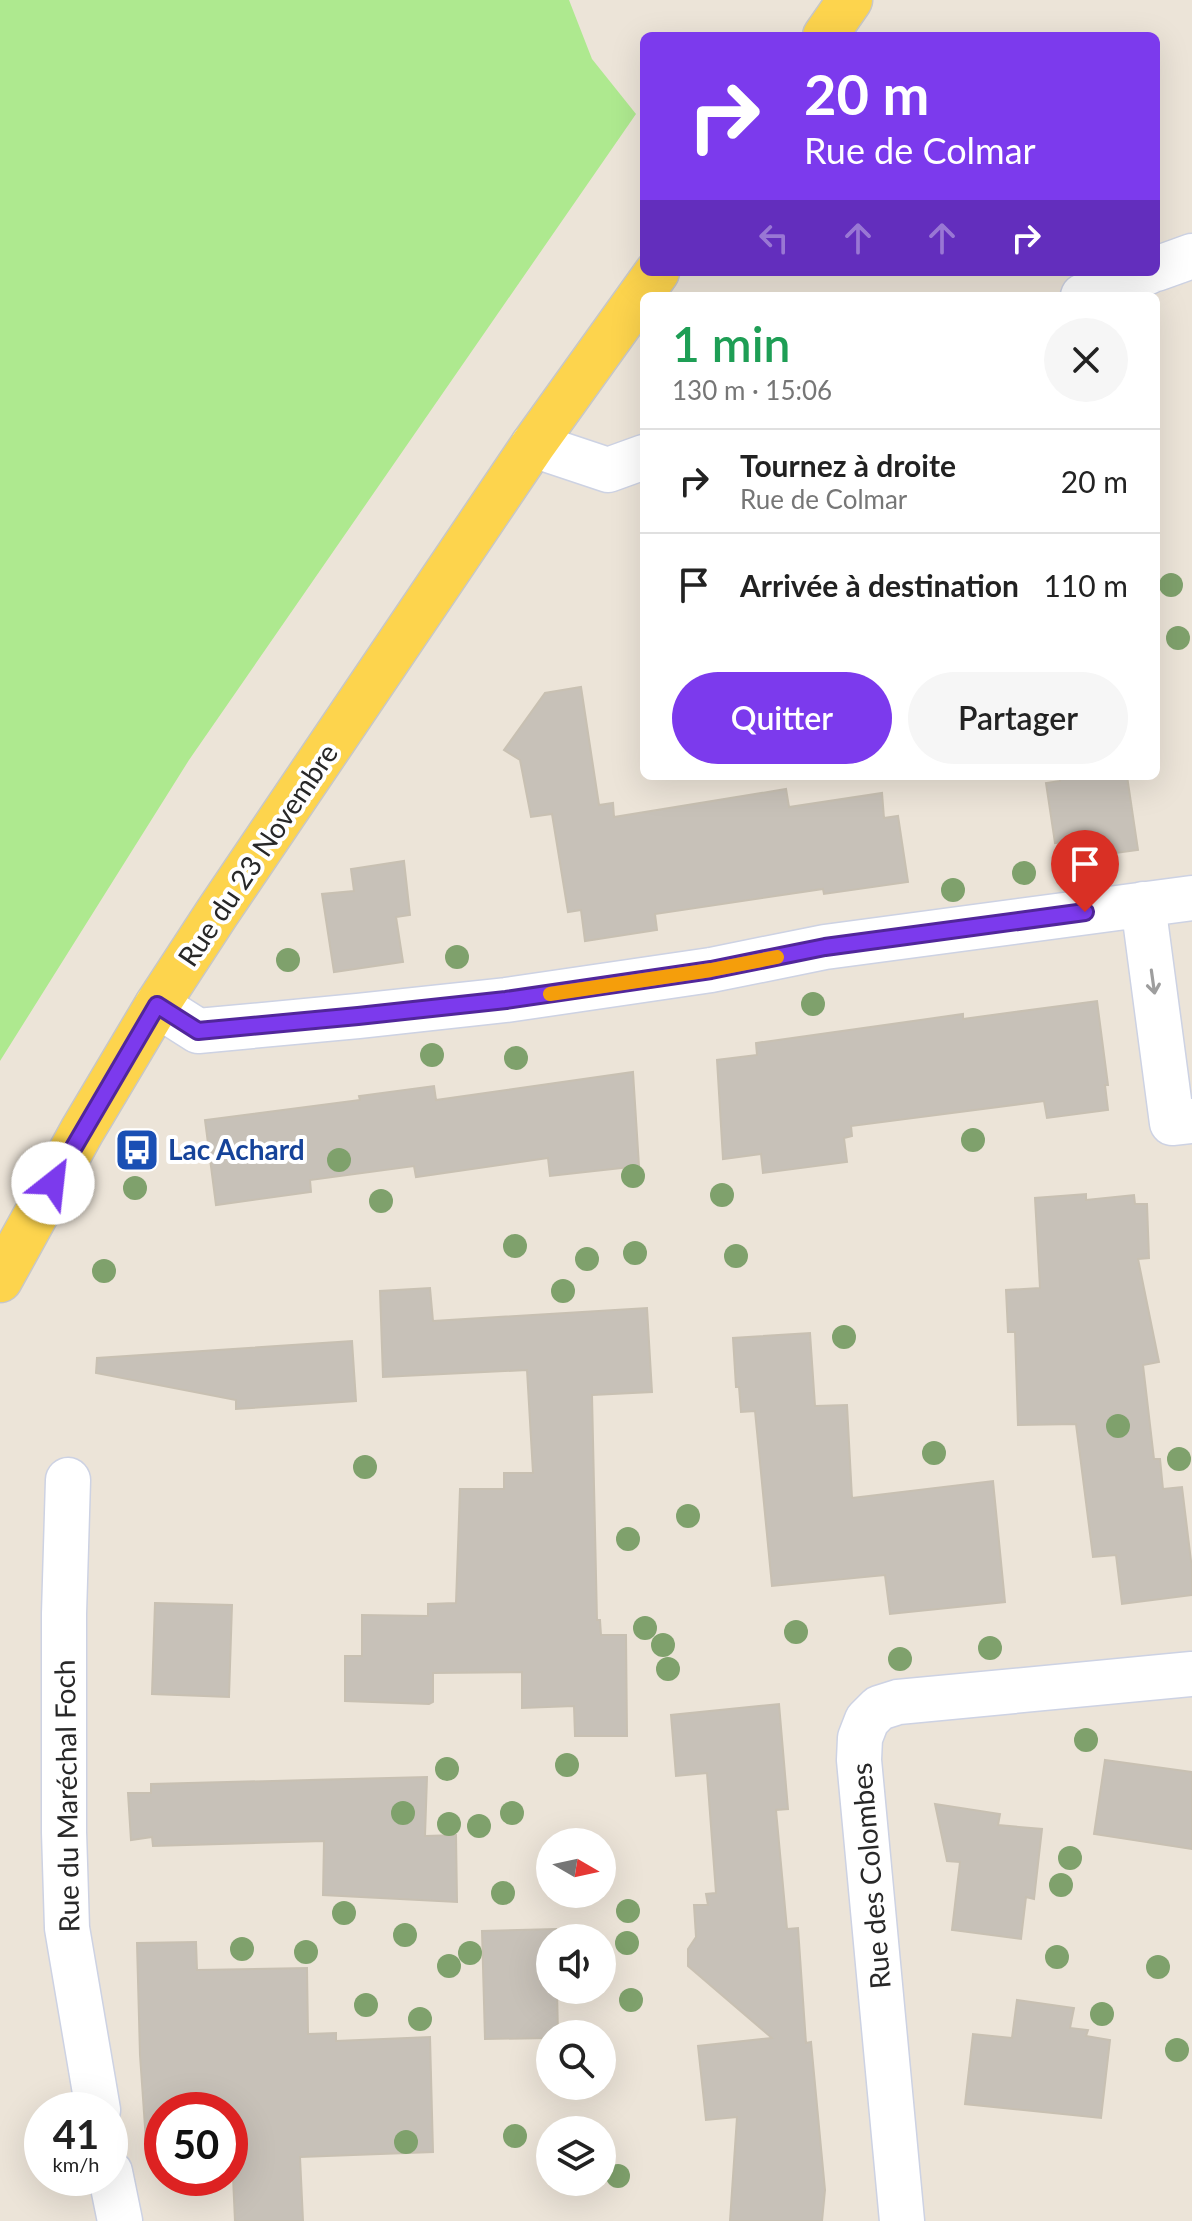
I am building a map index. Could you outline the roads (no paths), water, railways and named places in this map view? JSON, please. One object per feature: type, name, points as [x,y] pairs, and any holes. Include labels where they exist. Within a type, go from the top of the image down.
[{"type":"main road","name":"Rue du 23 Novembre","points":[[1,1280],[82,1131],[157,1005],[533,445],[640,296]]},
{"type":"street","points":[[1160,268],[1192,256]]},
{"type":"street","points":[[1094,292],[1137,276]]},
{"type":"street","points":[[533,445],[608,470],[640,458]]},
{"type":"street","points":[[157,1005],[198,1031],[358,1016],[522,998],[711,970],[825,947],[1192,898]]},
{"type":"street","points":[[1143,904],[1172,1123],[1192,1121]]},
{"type":"street","name":"Rue du Maréchal Foch","points":[[68,1480],[64,1629],[67,1928],[95,2092]]},
{"type":"street","name":"Rue des Colombes","points":[[902,2221],[859,1760],[860,1738],[867,1720],[879,1708],[926,1698],[1192,1674]]},
{"type":"street","points":[[115,2196],[120,2221]]},
{"type":"place","name":"Lac Achard","points":[[137,1150]]}]
